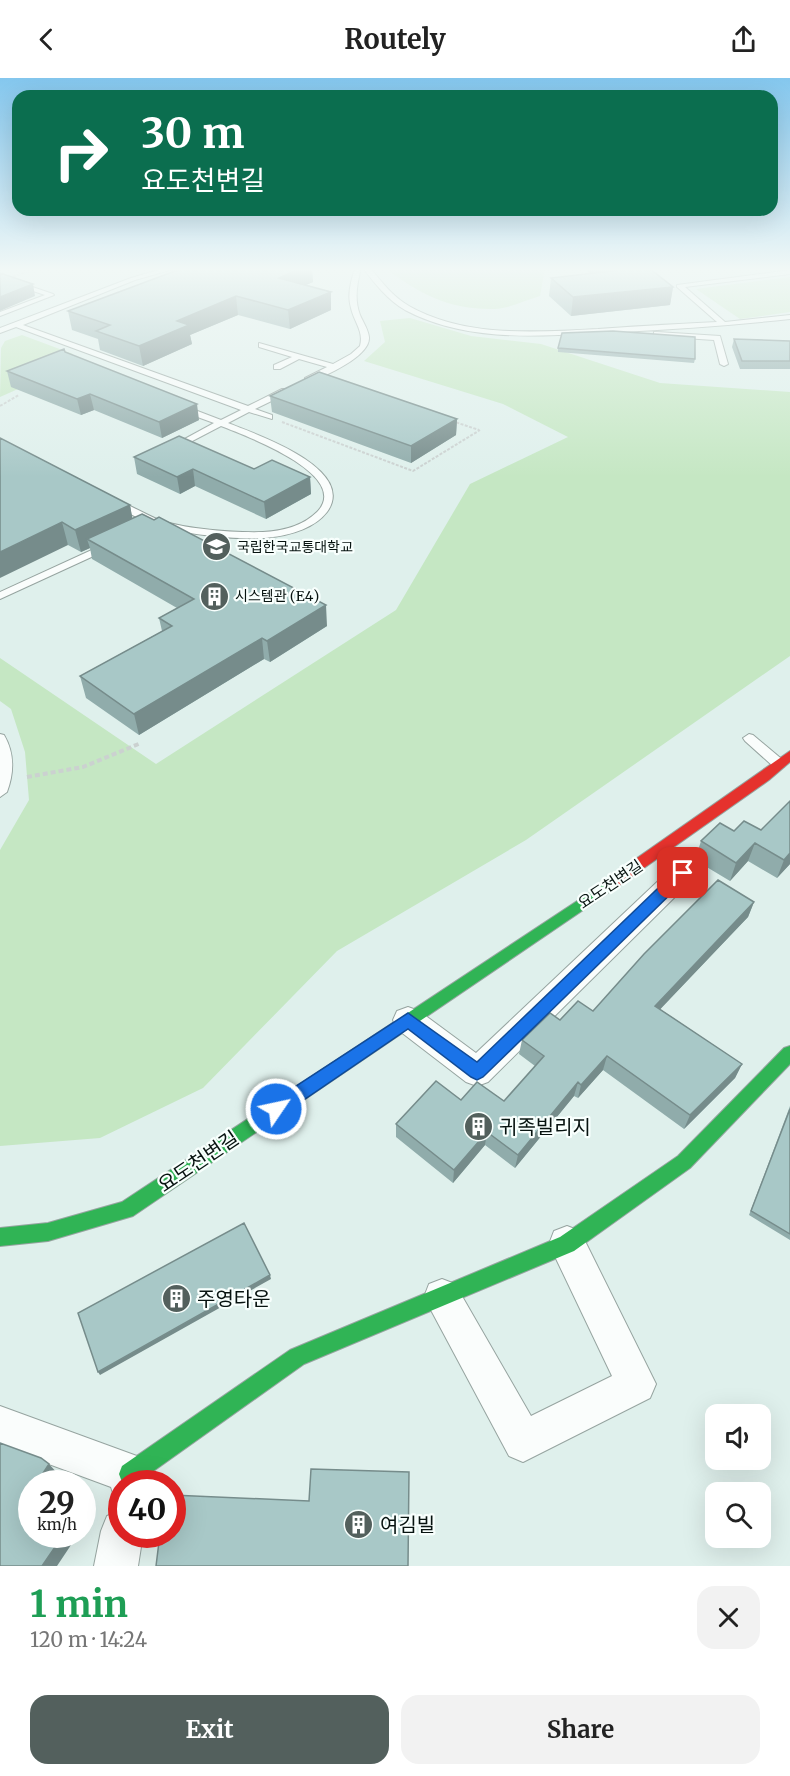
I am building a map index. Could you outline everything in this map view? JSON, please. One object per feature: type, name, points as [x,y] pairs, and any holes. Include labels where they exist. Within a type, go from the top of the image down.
[{"type":"street","name":"요도천변길","points":[[0,1237],[48,1232],[126,1210],[786,763]]},
{"type":"street","points":[[408,1020],[477,1072],[683,873]]},
{"type":"street","points":[[142,1470],[297,1357],[567,1244],[684,1162],[790,1053]]},
{"type":"street","points":[[442,1297],[523,1442],[636,1384],[567,1244]]},
{"type":"street","points":[[0,1426],[108,1470]]},
{"type":"street","points":[[116,1566],[119,1548]]},
{"type":"lane","points":[[51,337],[269,417]]},
{"type":"lane","points":[[300,384],[354,357],[366,342],[364,337]]},
{"type":"lane","points":[[708,337],[717,338],[724,364]]},
{"type":"lane","points":[[262,345],[334,367]]},
{"type":"lane","points":[[277,367],[300,356]]},
{"type":"lane","points":[[166,450],[290,389]]},
{"type":"lane","points":[[146,528],[156,523],[231,535],[258,535],[286,532],[316,518],[325,510],[327,486],[316,472],[278,448],[178,407]]},
{"type":"lane","points":[[102,496],[188,540]]},
{"type":"lane","points":[[0,596],[114,542]]},
{"type":"lane","points":[[0,738],[5,750],[7,777],[0,792]]},
{"type":"lane","points":[[749,738],[786,763]]},
{"type":"path","points":[[0,406],[19,395]]},
{"type":"path","points":[[269,417],[413,471],[480,430],[449,420]]},
{"type":"path","points":[[27,777],[83,767],[141,742]]},
{"type":"green space","points":[[15,337],[29,337],[73,354],[45,366],[12,386],[18,389],[0,397],[1,348],[5,341]]},
{"type":"green space","points":[[384,337],[484,337],[541,344],[660,383],[790,392],[790,656],[526,840],[337,951],[203,1088],[100,1138],[0,1146],[0,850],[29,800],[25,752],[11,709],[0,701],[0,658],[156,764],[396,610],[470,484],[568,437],[503,404],[364,361],[385,342]]},
{"type":"building","points":[[114,337],[159,337],[139,346]]},
{"type":"building","points":[[561,337],[695,337],[695,359],[558,348]]},
{"type":"building","points":[[734,339],[790,341],[790,361],[742,361]]},
{"type":"building","points":[[64,349],[65,352],[197,404],[159,422],[90,394],[77,399],[7,371]]},
{"type":"building","points":[[319,372],[457,419],[411,446],[270,396]]},
{"type":"building","points":[[179,436],[254,469],[272,460],[310,477],[264,502],[193,469],[177,477],[134,457]]},
{"type":"building","points":[[0,438],[130,505],[75,530],[62,522],[0,552]]},
{"type":"building","points":[[142,514],[154,520],[159,517],[326,605],[267,641],[262,638],[134,714],[80,676],[172,626],[159,618],[194,599],[87,539]]},
{"type":"building","points":[[790,801],[790,853],[784,860],[755,843],[736,863],[701,841],[720,823],[734,831],[744,821],[761,830]]},
{"type":"building","points":[[718,880],[754,902],[655,1006],[742,1064],[690,1115],[607,1056],[581,1085],[578,1082],[518,1155],[487,1132],[454,1170],[396,1124],[436,1081],[461,1100],[477,1082],[504,1101],[544,1056],[522,1040],[550,1013],[560,1020],[578,1001],[593,1011],[644,954]]},
{"type":"building","points":[[790,1109],[790,1234],[751,1211]]},
{"type":"building","name":"주영타운","points":[[244,1223],[270,1275],[98,1372],[78,1313]]},
{"type":"building","points":[[0,1443],[41,1458],[49,1464],[45,1470],[18,1470],[18,1548],[54,1548],[42,1566],[0,1566]]},
{"type":"building","points":[[311,1469],[409,1472],[408,1566],[156,1566],[158,1548],[186,1548],[186,1496],[309,1501]]},
{"type":"traffic: fast","points":[[0,1237],[48,1232],[126,1210],[612,883]]},
{"type":"traffic: fast","points":[[136,1470],[297,1357],[567,1244],[684,1162],[790,1053]]},
{"type":"traffic: jam","points":[[612,883],[764,777],[790,755]]},
{"type":"place","name":"국립한국교통대학교","points":[[216,547]]},
{"type":"place","name":"시스템관 (E4)","points":[[214,596]]},
{"type":"place","name":"귀족빌리지","points":[[478,1126]]},
{"type":"place","name":"주영타운","points":[[176,1298]]},
{"type":"place","name":"여김빌","points":[[359,1524]]},
{"type":"route","points":[[276,1109],[408,1020],[477,1072],[683,873]]}]
